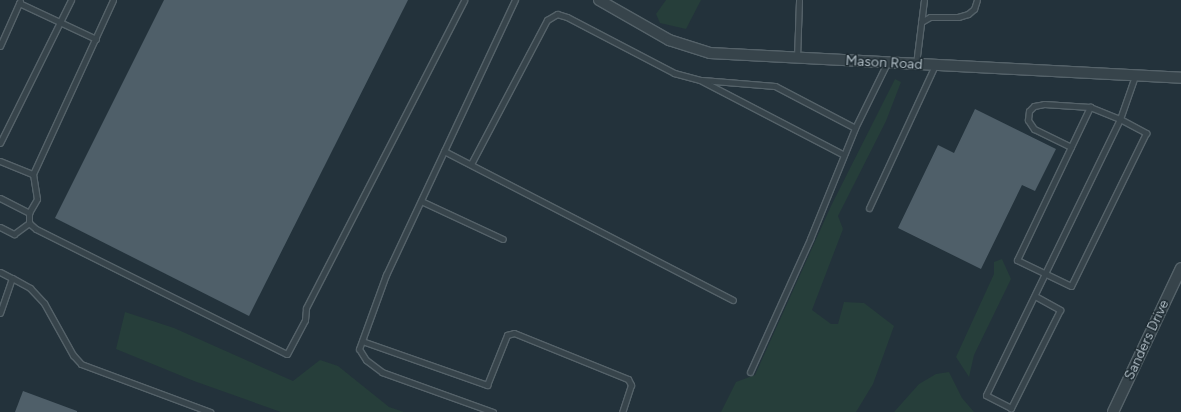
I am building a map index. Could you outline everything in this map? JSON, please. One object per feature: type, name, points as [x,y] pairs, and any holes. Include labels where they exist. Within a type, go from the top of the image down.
[{"type":"street","name":"Mason Road","points":[[599,0],[668,40],[710,53],[797,59],[1181,78]]},
{"type":"street","name":"Sanders Drive","points":[[1116,411],[1181,268]]},
{"type":"lane","points":[[0,143],[71,0]]},
{"type":"lane","points":[[113,0],[33,174],[37,199],[29,213],[29,223],[36,229],[287,354],[305,320],[306,308],[464,0]]},
{"type":"lane","points":[[493,412],[382,372],[366,360],[359,349],[386,275],[515,0]]},
{"type":"lane","points":[[797,59],[799,0]]},
{"type":"lane","points":[[916,64],[924,0]]},
{"type":"lane","points":[[921,22],[930,17],[958,17],[968,14],[974,9],[977,0]]},
{"type":"lane","points":[[0,46],[20,1],[96,38]]},
{"type":"lane","points":[[471,164],[547,20],[557,14],[567,17],[674,73],[700,80],[775,86],[854,128]]},
{"type":"lane","points":[[750,372],[810,239],[854,128],[887,63]]},
{"type":"lane","points":[[869,208],[934,65]]},
{"type":"lane","points":[[1035,296],[1060,310],[1011,408],[986,395],[1120,119],[1135,76]]},
{"type":"lane","points":[[700,80],[844,155]]},
{"type":"lane","points":[[1071,147],[1034,129],[1028,120],[1029,111],[1034,106],[1044,104],[1090,107],[1120,119],[1146,133],[1071,286],[1017,260],[1071,147],[1090,107]]},
{"type":"lane","points":[[444,151],[733,300]]},
{"type":"lane","points":[[0,161],[33,174]]},
{"type":"lane","points":[[0,198],[29,213]]},
{"type":"lane","points":[[421,201],[503,239]]},
{"type":"lane","points":[[0,227],[14,234],[29,223]]},
{"type":"lane","points":[[0,272],[30,288],[50,311],[73,355],[81,364],[210,412]]},
{"type":"lane","points":[[0,313],[12,278]]},
{"type":"lane","points":[[362,341],[487,384],[507,335],[514,332],[628,379],[631,385],[622,412]]},
{"type":"green space","points":[[666,0],[701,0],[686,29],[660,23],[656,14]]},
{"type":"green space","points":[[895,79],[901,82],[886,121],[838,216],[843,229],[812,310],[831,324],[838,324],[844,302],[864,303],[894,326],[873,384],[856,412],[721,412],[736,382],[755,375],[831,206]]},
{"type":"green space","points":[[1002,259],[1011,279],[974,355],[969,377],[956,357],[994,274],[994,262]]},
{"type":"green space","points":[[125,312],[174,328],[293,381],[320,360],[338,366],[389,407],[404,412],[281,412],[194,381],[116,349]]},
{"type":"green space","points":[[949,372],[962,398],[974,412],[894,412],[919,384],[936,374]]},
{"type":"building","points":[[164,0],[408,0],[249,316],[55,218]]},
{"type":"building","points":[[975,109],[1056,149],[1035,191],[1022,185],[981,269],[898,228],[938,145],[954,153]]},
{"type":"building","points":[[23,391],[77,411],[77,412],[15,412]]}]
